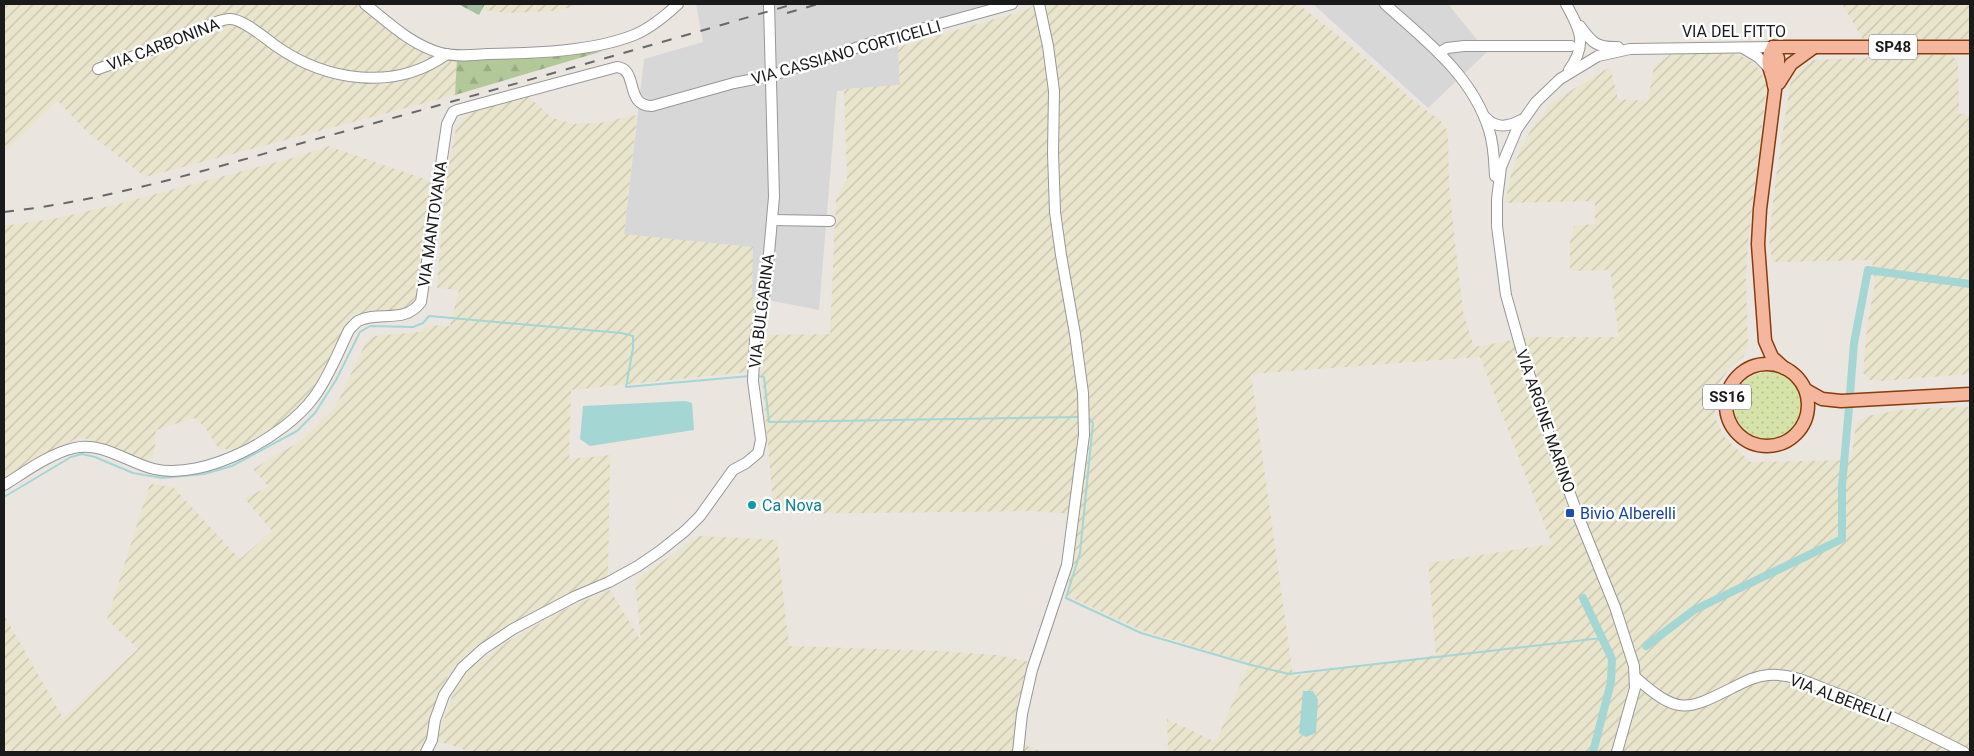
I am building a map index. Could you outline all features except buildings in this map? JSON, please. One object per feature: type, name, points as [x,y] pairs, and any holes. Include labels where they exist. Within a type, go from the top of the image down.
[{"type":"main road","name":"VIA DEL FITTO","points":[[1773,47],[1970,47]]},
{"type":"main road","name":"SS16","points":[[1752,368],[1761,351],[1763,326],[1758,234],[1778,66],[1778,58],[1773,47]]},
{"type":"main road","points":[[1767,66],[1773,47]]},
{"type":"main road","name":"SS16","points":[[1774,96],[1782,77],[1791,64],[1816,47]]},
{"type":"main road","name":"SS16","points":[[1767,66],[1773,79],[1774,96]]},
{"type":"main road","name":"SS16","points":[[1763,326],[1769,353],[1784,368]]},
{"type":"main road","name":"SS16","points":[[1784,368],[1764,365],[1752,368],[1745,371],[1734,382],[1727,396],[1727,412],[1732,426],[1748,442],[1763,446],[1779,445],[1792,438],[1803,426],[1806,419]]},
{"type":"main road","points":[[1784,368],[1797,377],[1806,390],[1808,402],[1806,419]]},
{"type":"main road","points":[[1806,390],[1822,399],[1841,401],[1970,394]]},
{"type":"main road","points":[[1806,419],[1823,406],[1841,401]]},
{"type":"street","points":[[365,4],[407,37],[434,51],[447,54],[520,53],[556,50],[612,41],[633,35],[649,27],[678,4]]},
{"type":"street","name":"VIA BULGARINA","points":[[426,752],[432,740],[444,695],[462,668],[483,649],[512,629],[638,566],[700,516],[733,470],[758,453],[761,440],[753,376],[754,340],[766,287],[774,188],[769,4]]},
{"type":"street","name":"VIA CASSIANO CORTICELLI","points":[[447,124],[453,112],[461,108],[617,67],[621,67],[626,72],[636,99],[645,106],[652,106],[734,82],[770,76],[874,42],[1012,4]]},
{"type":"street","points":[[1018,752],[1022,714],[1032,670],[1067,565],[1079,478],[1084,418],[1084,393],[1078,351],[1060,255],[1053,153],[1054,91],[1048,46],[1039,4]]},
{"type":"street","points":[[1386,4],[1439,53],[1464,80],[1482,113],[1490,135],[1497,199]]},
{"type":"street","points":[[1565,75],[1576,60],[1575,46],[1579,28],[1566,4]]},
{"type":"street","points":[[1439,53],[1447,48],[1464,46],[1575,46],[1593,59],[1594,48],[1573,17]]},
{"type":"street","name":"VIA CARBONINA","points":[[98,69],[190,36],[220,21],[230,19],[243,23],[282,50],[314,67],[349,77],[379,78],[403,74],[424,68],[447,54]]},
{"type":"street","points":[[1590,40],[1600,46],[1630,49]]},
{"type":"street","points":[[1742,47],[1758,57],[1767,66]]},
{"type":"street","name":"VIA DEL FITTO","points":[[1511,140],[1522,119],[1546,91],[1565,75],[1593,59],[1630,49],[1773,47]]},
{"type":"street","points":[[1482,113],[1491,123],[1502,126],[1522,119]]},
{"type":"street","name":"VIA MANTOVANA","points":[[4,485],[54,456],[81,448],[102,449],[156,470],[195,469],[217,463],[244,450],[273,434],[297,416],[314,397],[350,330],[358,322],[415,311],[421,302],[447,124]]},
{"type":"street","points":[[1502,126],[1511,140]]},
{"type":"street","points":[[1490,135],[1497,140],[1511,140]]},
{"type":"street","name":"VIA ARGINE MARINO","points":[[1511,140],[1501,167],[1497,199],[1499,253],[1506,295],[1522,352],[1577,513],[1628,644],[1634,666],[1634,688],[1617,752]]},
{"type":"street","points":[[772,220],[830,221]]},
{"type":"street","name":"VIA ALBERELLI","points":[[1635,678],[1665,700],[1676,705],[1686,706],[1697,705],[1753,678],[1767,675],[1782,675],[1800,679],[1852,699],[1964,752]]},
{"type":"shaded area","points":[[4,4],[367,4],[412,39],[458,53],[455,95],[145,177],[86,131],[58,101],[4,152]]},
{"type":"shaded area","points":[[486,4],[589,4],[551,11],[508,13],[483,10]]},
{"type":"shaded area","points":[[696,4],[999,4],[895,33],[898,47],[900,85],[837,91],[819,310],[752,297],[624,234],[644,59],[703,42]]},
{"type":"shaded area","points":[[1037,4],[1298,4],[1350,45],[1416,103],[1440,120],[1448,132],[1449,185],[1463,311],[1474,347],[1531,337],[1619,337],[1610,270],[1570,271],[1570,242],[1574,226],[1595,224],[1595,201],[1505,203],[1511,175],[1519,152],[1532,128],[1552,102],[1610,67],[1618,99],[1648,101],[1654,66],[1675,51],[1738,54],[1752,62],[1760,70],[1766,84],[1766,93],[1748,242],[1746,278],[1748,347],[1744,356],[1731,367],[1720,381],[1715,398],[1715,418],[1724,436],[1750,462],[1851,460],[1856,424],[1867,416],[1907,409],[1970,407],[1970,752],[1168,752],[1167,719],[1216,742],[1249,663],[1143,631],[1066,595],[1075,552],[1077,514],[1029,511],[774,514],[758,335],[830,334],[836,198],[847,179],[844,89],[900,85],[898,47],[1026,10]],"holes":[[[1480,357],[1552,544],[1428,563],[1436,655],[1293,676],[1251,374]]]},
{"type":"shaded area","points":[[1313,4],[1448,4],[1487,52],[1428,108]]},
{"type":"shaded area","points":[[1842,4],[1970,4],[1970,39],[1864,41]]},
{"type":"shaded area","points":[[1950,54],[1958,62],[1959,114],[1970,115],[1970,374],[1881,381],[1870,380],[1863,373],[1867,327],[1875,283],[1872,260],[1772,262],[1769,238],[1790,85],[1796,71],[1814,60]]},
{"type":"shaded area","points":[[527,95],[552,118],[574,124],[600,123],[637,115],[624,234],[753,247],[752,297],[760,298],[748,372],[571,390],[569,459],[610,455],[608,577],[528,615],[488,640],[466,657],[448,676],[436,700],[427,735],[419,752],[4,752],[4,615],[63,718],[138,649],[107,619],[150,484],[173,487],[240,559],[272,531],[244,498],[269,487],[253,469],[299,442],[336,406],[366,342],[375,336],[420,332],[428,325],[450,326],[459,290],[437,288],[445,186],[456,128],[469,113]]},
{"type":"shaded area","points":[[328,146],[433,182],[418,295],[409,308],[397,312],[351,315],[324,373],[293,415],[236,449],[219,449],[204,426],[194,418],[156,430],[154,455],[146,461],[89,439],[77,438],[4,480],[4,226],[58,218],[118,204],[296,157]]},
{"type":"shaded area","points":[[699,536],[777,540],[789,646],[997,655],[1035,663],[1021,743],[1043,752],[472,752],[438,741],[440,730],[457,683],[472,667],[501,645],[563,610],[610,590],[641,641],[635,581]]},
{"type":"green space","points":[[458,4],[485,4],[479,15]]},
{"type":"green space","points":[[603,51],[455,95],[457,59]]},
{"type":"green space","points":[[1761,372],[1775,372],[1787,377],[1797,387],[1802,399],[1802,413],[1797,425],[1787,435],[1775,440],[1761,440],[1749,435],[1739,425],[1734,413],[1734,399],[1739,387],[1749,377]]},
{"type":"water","points":[[685,401],[692,403],[694,430],[590,446],[580,439],[583,406]]},
{"type":"water","points":[[1303,691],[1313,691],[1318,700],[1316,733],[1306,737],[1299,733]]},
{"type":"waterway","points":[[1850,394],[1854,343],[1868,270],[1970,284]]},
{"type":"waterway","points":[[4,497],[71,457],[82,454],[95,457],[133,473],[162,478],[204,474],[232,466],[297,431],[315,413],[336,380],[360,332],[370,326],[413,327],[423,323],[429,316],[621,333],[633,336],[633,348],[626,387],[750,376]]},
{"type":"waterway","points":[[758,376],[764,377],[769,422],[1079,417]]},
{"type":"waterway","points":[[1646,646],[1694,610],[1842,539],[1842,486],[1849,407]]},
{"type":"waterway","points":[[1086,418],[1090,419],[1093,423],[1080,553],[1066,598],[1141,633],[1289,674],[1602,638]]},
{"type":"waterway","points":[[1583,598],[1612,659],[1611,682],[1593,752]]},
{"type":"railway","points":[[4,212],[45,207],[165,181],[794,4]]},
{"type":"railway","points":[[787,13],[818,4]]},
{"type":"place","name":"Ca Nova","points":[[752,505]]},
{"type":"place","name":"Bivio Alberelli","points":[[1570,513]]}]
